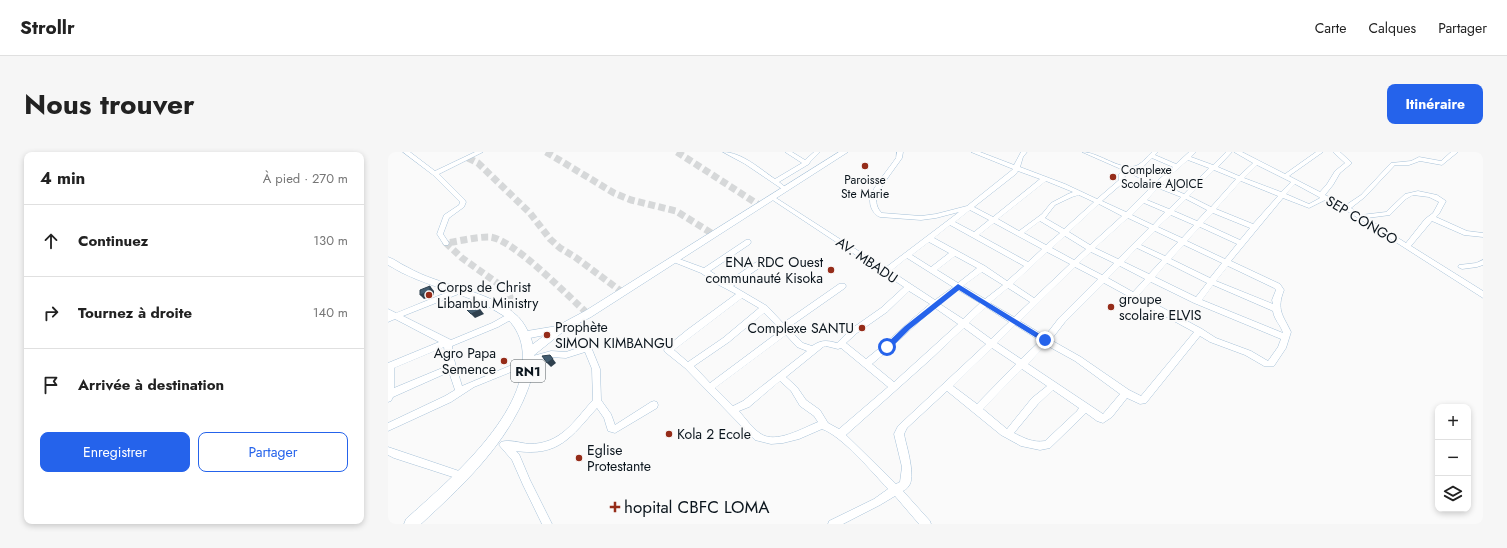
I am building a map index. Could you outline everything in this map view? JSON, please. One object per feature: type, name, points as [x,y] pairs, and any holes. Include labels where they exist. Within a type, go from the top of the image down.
[{"type":"highway","name":"RN1","points":[[388,261],[415,275],[492,304],[511,316],[525,334],[529,357],[525,382],[499,443],[411,524]]},
{"type":"main road","points":[[529,357],[561,328],[588,314],[844,152]]},
{"type":"main road","points":[[525,334],[561,328]]},
{"type":"street","points":[[406,152],[435,174],[463,202],[462,206],[444,219],[440,234],[446,243]]},
{"type":"street","points":[[435,174],[469,154],[480,152]]},
{"type":"street","points":[[726,152],[747,163],[784,189]]},
{"type":"street","points":[[790,152],[807,163]]},
{"type":"street","points":[[775,182],[807,163],[817,152]]},
{"type":"street","points":[[900,152],[899,158],[872,200],[880,215],[921,218],[936,216],[970,207],[1213,340],[1248,353],[1267,364],[1270,364],[1277,356],[1282,348],[1284,337],[1287,332],[1286,328],[1278,317],[1276,300],[1279,288],[1228,262],[1081,193],[974,152]]},
{"type":"street","points":[[885,272],[1014,173],[1017,168],[1017,163],[1024,152]]},
{"type":"street","points":[[1085,152],[1142,176],[1157,185],[1212,210],[1255,227]]},
{"type":"street","points":[[834,524],[876,502],[905,484],[907,467],[900,439],[901,429],[1090,248],[1126,215],[1134,210],[1176,166],[1193,152]]},
{"type":"street","points":[[977,409],[1054,332],[1062,320],[1229,152]]},
{"type":"street","name":"SEP CONGO","points":[[1237,152],[1346,208],[1483,296]]},
{"type":"street","points":[[1286,176],[1320,152]]},
{"type":"street","points":[[1187,157],[1300,204],[1309,206],[1323,198],[1321,195],[1330,185],[1337,172],[1348,162],[1336,152]]},
{"type":"street","points":[[1346,208],[1364,196],[1393,164],[1400,162],[1412,163],[1419,159],[1442,163],[1450,153]]},
{"type":"street","points":[[839,435],[893,386],[928,357],[985,303],[1122,181],[1122,174],[1127,170],[1141,166],[1153,154],[1176,166]]},
{"type":"street","points":[[1134,296],[1239,179],[1258,162]]},
{"type":"street","points":[[975,235],[1045,178]]},
{"type":"street","points":[[1197,301],[1281,195],[1295,181]]},
{"type":"street","points":[[1020,234],[1040,218],[1053,204],[1070,195],[1081,193]]},
{"type":"street","points":[[1360,217],[1388,214],[1404,197],[1410,193],[1432,195],[1443,201],[1436,214],[1427,221],[1407,247]]},
{"type":"street","name":"AV. MBADU","points":[[771,197],[908,288],[935,304],[1100,418],[1105,419],[1126,393]]},
{"type":"street","points":[[1143,200],[1242,243]]},
{"type":"street","points":[[1040,218],[1090,248],[1197,301],[1284,337]]},
{"type":"street","points":[[1432,218],[1470,235],[1483,235]]},
{"type":"street","points":[[950,222],[1028,265]]},
{"type":"street","points":[[928,238],[954,254],[982,268],[1034,301]]},
{"type":"street","points":[[705,271],[748,242]]},
{"type":"street","points":[[1136,245],[1212,282],[1277,309]]},
{"type":"street","points":[[932,270],[954,254]]},
{"type":"street","points":[[907,255],[1078,359],[1126,393],[1140,400],[1144,399],[1199,331]]},
{"type":"street","points":[[727,286],[768,258]]},
{"type":"street","points":[[674,259],[705,271],[764,308],[803,347],[813,350]]},
{"type":"street","points":[[1462,267],[1477,265],[1483,262]]},
{"type":"street","points":[[866,364],[892,343],[907,327],[982,268]]},
{"type":"street","points":[[710,387],[842,286]]},
{"type":"street","points":[[733,410],[746,404],[824,342],[838,346],[842,344],[854,331],[884,310],[908,288]]},
{"type":"street","points":[[390,315],[458,291]]},
{"type":"street","points":[[742,294],[668,350],[688,366],[710,387],[758,437],[770,441],[786,439],[824,425]]},
{"type":"street","points":[[688,366],[726,340],[764,308]]},
{"type":"street","points":[[390,315],[451,343],[484,330],[511,316]]},
{"type":"street","points":[[447,342],[389,366],[389,396],[453,368]]},
{"type":"street","points":[[447,342],[449,358],[460,392]]},
{"type":"street","points":[[842,344],[893,386]]},
{"type":"street","points":[[388,427],[529,357],[546,354],[566,355],[588,348],[596,369],[597,401],[608,417],[612,429],[654,405]]},
{"type":"street","points":[[780,376],[794,389],[803,403],[817,413],[824,425],[839,435],[885,478],[926,524]]},
{"type":"street","points":[[1008,434],[1035,401],[1054,385]]},
{"type":"street","points":[[947,386],[1001,430],[1024,443],[1040,446],[1047,445],[1080,414],[1085,407]]},
{"type":"street","points":[[499,443],[527,449],[550,447],[562,440],[597,401]]},
{"type":"street","points":[[499,443],[516,457],[526,482],[547,524]]},
{"type":"street","points":[[388,450],[411,460],[462,476]]},
{"type":"building","points":[[430,286],[430,291],[420,295],[420,290]]},
{"type":"building","points":[[476,304],[480,310],[471,314],[466,309]]},
{"type":"building","points":[[550,355],[553,359],[547,363],[542,356]]},
{"type":"tunnel","points":[[546,152],[614,193],[631,200],[676,211],[713,234]]},
{"type":"tunnel","points":[[677,152],[759,205]]},
{"type":"tunnel","points":[[468,158],[478,163],[530,213],[550,239],[560,248],[575,257],[622,292]]},
{"type":"tunnel","points":[[508,313],[510,297],[507,290],[462,258],[446,243],[484,237],[499,240],[525,257],[588,314]]},
{"type":"place","name":"Paroisse Ste Marie","points":[[865,166]]},
{"type":"place","name":"Complexe Scolaire AJOICE","points":[[1113,177]]},
{"type":"place","name":"ENA RDC Ouest communauté Kisoka","points":[[831,270]]},
{"type":"place","name":"Corps de Christ Libambu Ministry","points":[[429,295]]},
{"type":"place","name":"groupe scolaire ELVIS","points":[[1111,307]]},
{"type":"place","name":"Complexe SANTU","points":[[862,328]]},
{"type":"place","name":"Prophète SIMON KIMBANGU","points":[[547,335]]},
{"type":"place","name":"Agro Papa Semence","points":[[504,361]]},
{"type":"place","name":"Kola 2 Ecole","points":[[669,434]]},
{"type":"place","name":"Eglise Protestante","points":[[579,458]]},
{"type":"place","name":"hopital CBFC LOMA","points":[[615,507]]},
{"type":"route","points":[[887,347],[907,327],[958,286],[1045,340]]}]
